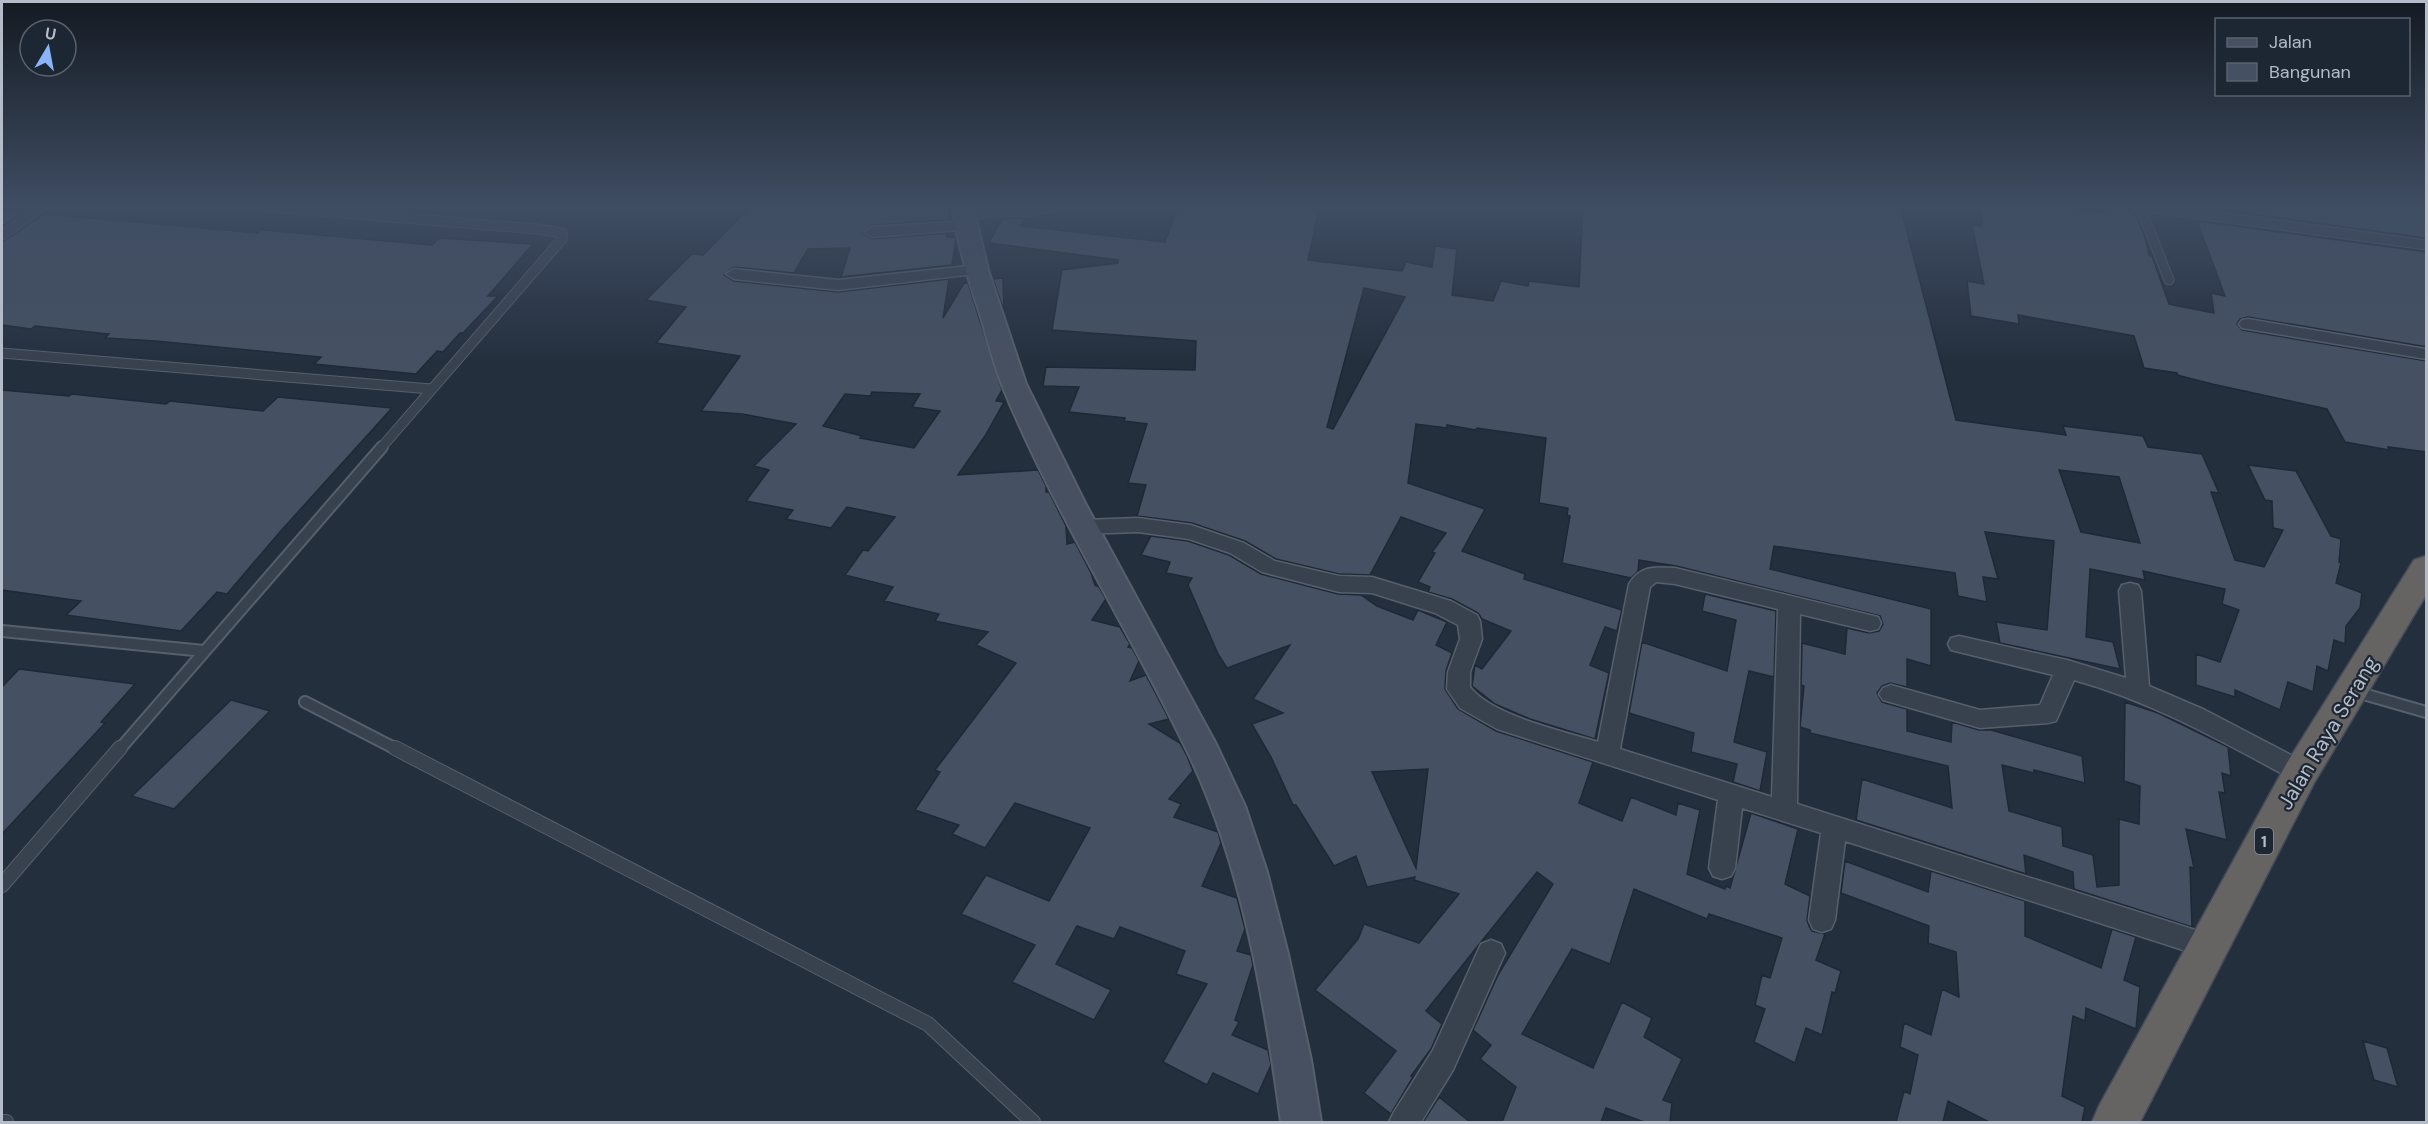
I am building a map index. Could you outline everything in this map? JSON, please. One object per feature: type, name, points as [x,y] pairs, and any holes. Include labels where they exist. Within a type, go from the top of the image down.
[{"type":"highway","name":"Jalan Raya Serang","points":[[2115,1122],[2301,772],[2427,568]]},
{"type":"main road","points":[[974,257],[1014,384],[1084,527],[1205,753],[1228,806],[1250,872],[1270,954],[1292,1060],[1301,1122]]},
{"type":"street","points":[[734,274],[838,285],[977,270]]},
{"type":"street","points":[[2248,324],[2427,354]]},
{"type":"street","points":[[1084,527],[1138,525],[1191,532],[1237,548],[1269,567],[1339,584],[1372,585],[1443,607],[1469,621],[1471,639],[1459,672],[1458,689],[1468,702],[1505,722],[2208,946]]},
{"type":"street","points":[[1607,755],[1640,584],[1652,574],[1676,576],[1870,623]]},
{"type":"street","points":[[2130,591],[2138,691]]},
{"type":"street","points":[[1784,812],[1789,603]]},
{"type":"street","points":[[1959,644],[2067,669],[2138,691],[2165,702],[2301,772]]},
{"type":"street","points":[[1891,694],[1980,719],[2048,714],[2067,669]]},
{"type":"street","points":[[1722,868],[1731,795]]},
{"type":"street","points":[[1822,920],[1834,827]]},
{"type":"street","points":[[1404,1122],[1443,1060],[1491,953]]},
{"type":"lane","points":[[2,885],[547,257]]},
{"type":"lane","points":[[2159,257],[2169,280]]},
{"type":"lane","points":[[2,353],[431,389]]},
{"type":"lane","points":[[2,631],[204,651]]},
{"type":"lane","points":[[2353,691],[2427,712]]},
{"type":"lane","points":[[305,702],[928,1024],[1033,1122]]},
{"type":"building","points":[[2,257],[521,257],[488,296],[498,296],[463,333],[460,333],[443,352],[437,351],[416,374],[314,364],[321,357],[105,338],[109,334],[2,325]]},
{"type":"building","points":[[689,257],[803,257],[794,273],[734,267],[724,275],[734,281],[838,292],[949,279],[943,318],[964,283],[968,283],[1002,390],[996,401],[1004,402],[985,436],[958,475],[1038,470],[1046,486],[1046,492],[1049,492],[1066,526],[1067,544],[1075,542],[1095,585],[1099,587],[1106,599],[1092,620],[1120,627],[1130,644],[1128,647],[1132,648],[1139,661],[1130,681],[1146,675],[1169,719],[1149,724],[1180,743],[1187,756],[1193,771],[1169,799],[1181,804],[1174,817],[1218,832],[1221,843],[1202,886],[1237,898],[1245,929],[1237,951],[1251,955],[1253,965],[1235,1020],[1239,1022],[1232,1035],[1268,1050],[1271,1065],[1258,1094],[1213,1073],[1207,1085],[1163,1062],[1207,984],[1176,974],[1185,951],[1120,927],[1114,939],[1077,926],[1056,964],[1111,990],[1094,1020],[1012,982],[1035,945],[961,914],[986,875],[1049,901],[1090,828],[1015,803],[985,848],[952,834],[959,825],[915,810],[940,772],[935,770],[1016,663],[976,645],[988,632],[935,621],[939,614],[884,601],[893,587],[845,575],[863,550],[868,551],[895,517],[847,507],[831,528],[786,519],[793,510],[746,501],[769,470],[754,466],[796,424],[742,414],[701,411],[740,356],[656,343],[686,307],[646,300]],"holes":[[[872,392],[920,394],[912,407],[940,411],[914,448],[860,438],[862,436],[823,426],[845,394],[870,396]]]},
{"type":"building","points":[[847,257],[953,257],[952,265],[841,277]]},
{"type":"building","points":[[1099,257],[1309,257],[1308,260],[1402,271],[1406,262],[1432,267],[1433,257],[1456,257],[1452,295],[1493,301],[1501,281],[1528,286],[1529,281],[1579,287],[1580,257],[1914,257],[1956,420],[2066,435],[2063,426],[2143,436],[2148,447],[2202,454],[2219,493],[2211,492],[2235,560],[2264,567],[2283,530],[2273,528],[2272,501],[2265,500],[2248,465],[2296,471],[2331,536],[2341,539],[2339,562],[2341,563],[2336,583],[2362,593],[2360,608],[2346,626],[2345,644],[2334,640],[2328,671],[2317,666],[2313,692],[2288,682],[2280,710],[2235,690],[2235,697],[2196,685],[2196,654],[2220,662],[2239,610],[2222,604],[2225,589],[2143,571],[2145,580],[2090,569],[2086,637],[2113,642],[2120,669],[2000,643],[1996,622],[2047,630],[2054,541],[1985,532],[1998,579],[1983,577],[1987,602],[1958,596],[1955,573],[1774,546],[1770,569],[1931,609],[1931,666],[1907,659],[1907,687],[1890,683],[1882,686],[1877,693],[1882,702],[1907,709],[1907,731],[1951,742],[1952,722],[1979,730],[1991,730],[2082,756],[2085,783],[2034,770],[2034,773],[2002,765],[2009,811],[2062,827],[2063,846],[2093,855],[2097,887],[2119,885],[2119,819],[2139,824],[2140,786],[2124,781],[2125,702],[2158,713],[2228,747],[2231,776],[2222,773],[2225,793],[2219,792],[2227,840],[2186,829],[2194,868],[2190,867],[2192,927],[2074,889],[2073,872],[2024,855],[2026,874],[1856,820],[1862,779],[1952,808],[1948,766],[1810,733],[1810,730],[1800,727],[1804,686],[1801,685],[1802,643],[1845,654],[1847,628],[1869,633],[1879,631],[1883,624],[1880,616],[1676,566],[1639,560],[1638,571],[1631,578],[1562,563],[1570,516],[1567,515],[1568,508],[1539,503],[1546,438],[1477,428],[1476,430],[1447,425],[1447,428],[1416,424],[1408,483],[1485,509],[1462,551],[1525,574],[1524,579],[1622,610],[1617,631],[1605,627],[1590,665],[1609,673],[1595,739],[1530,719],[1495,704],[1472,686],[1475,665],[1482,669],[1511,631],[1482,619],[1478,613],[1452,599],[1428,592],[1430,587],[1418,582],[1435,553],[1432,552],[1446,533],[1401,517],[1370,575],[1339,574],[1276,559],[1245,541],[1192,523],[1137,516],[1146,485],[1128,483],[1147,424],[1124,421],[1125,418],[1069,412],[1079,387],[1043,386],[1046,367],[1195,370],[1196,341],[1052,330],[1062,270],[1118,263],[1118,260]],"holes":[[[1364,288],[1405,297],[1333,429],[1327,427]],[[2059,470],[2119,477],[2140,543],[2081,532]]]},
{"type":"building","points":[[1979,257],[2153,257],[2169,304],[2214,313],[2211,293],[2225,296],[2211,257],[2427,257],[2427,347],[2248,317],[2240,319],[2237,324],[2242,330],[2427,361],[2427,452],[2388,447],[2389,450],[2345,442],[2327,409],[2212,384],[2177,375],[2177,373],[2144,368],[2134,336],[2018,315],[2019,324],[1971,316],[1967,281],[1984,284]]},
{"type":"building","points":[[1003,278],[1004,311],[993,279]]},
{"type":"building","points":[[2,390],[69,396],[72,394],[166,404],[170,401],[263,411],[278,397],[392,408],[227,594],[217,592],[181,631],[66,615],[81,601],[2,590]]},
{"type":"building","points":[[1151,536],[1188,541],[1229,555],[1261,574],[1338,594],[1361,595],[1377,606],[1413,620],[1418,610],[1447,622],[1436,645],[1452,653],[1446,671],[1445,689],[1458,709],[1496,731],[1593,762],[1579,803],[1622,821],[1631,797],[1676,815],[1678,803],[1700,810],[1687,874],[1725,889],[1726,886],[1730,888],[1751,813],[1798,829],[1785,884],[1810,896],[1807,920],[1809,926],[1812,931],[1825,934],[1816,960],[1841,971],[1835,993],[1832,992],[1822,1035],[1806,1028],[1795,1063],[1754,1042],[1765,1009],[1755,1005],[1762,975],[1770,978],[1782,938],[1709,914],[1707,919],[1634,889],[1610,964],[1572,949],[1522,1034],[1593,1068],[1622,1002],[1652,1018],[1644,1037],[1682,1059],[1663,1100],[1672,1103],[1670,1122],[1644,1122],[1606,1108],[1601,1122],[1502,1122],[1516,1087],[1480,1059],[1491,1045],[1473,1030],[1498,975],[1553,884],[1537,872],[1426,1011],[1442,1024],[1431,1049],[1411,1076],[1413,1077],[1391,1114],[1364,1093],[1396,1051],[1315,990],[1358,939],[1364,924],[1419,943],[1459,894],[1414,880],[1415,877],[1367,887],[1356,856],[1334,866],[1296,805],[1293,805],[1271,757],[1252,724],[1283,713],[1253,699],[1290,645],[1227,668],[1218,654],[1188,585],[1192,578],[1166,573],[1170,562],[1141,555]],"holes":[[[1428,769],[1416,868],[1372,772]]]},
{"type":"building","points":[[1705,594],[1776,611],[1774,677],[1749,671],[1734,742],[1767,752],[1760,791],[1733,782],[1737,764],[1691,752],[1694,733],[1629,713],[1642,642],[1727,671],[1736,620],[1702,611]]},
{"type":"building","points":[[19,669],[135,684],[101,722],[105,723],[2,834],[2,687]]},
{"type":"building","points":[[231,700],[270,711],[174,809],[132,796]]},
{"type":"building","points":[[1845,861],[1928,892],[1931,871],[2025,901],[2025,936],[2101,968],[2112,929],[2136,937],[2124,980],[2140,987],[2136,1029],[2086,1008],[2085,1021],[2073,1016],[2062,1096],[2085,1107],[2082,1122],[1989,1122],[1948,1101],[1943,1122],[1896,1122],[1904,1091],[1910,1094],[1918,1055],[1900,1047],[1904,1023],[1931,1035],[1942,989],[1959,997],[1956,952],[1928,943],[1929,926],[1841,893]]},
{"type":"building","points":[[2363,1041],[2387,1048],[2398,1087],[2374,1080]]},
{"type":"building","points":[[1439,1097],[1470,1122],[1423,1122]]}]
